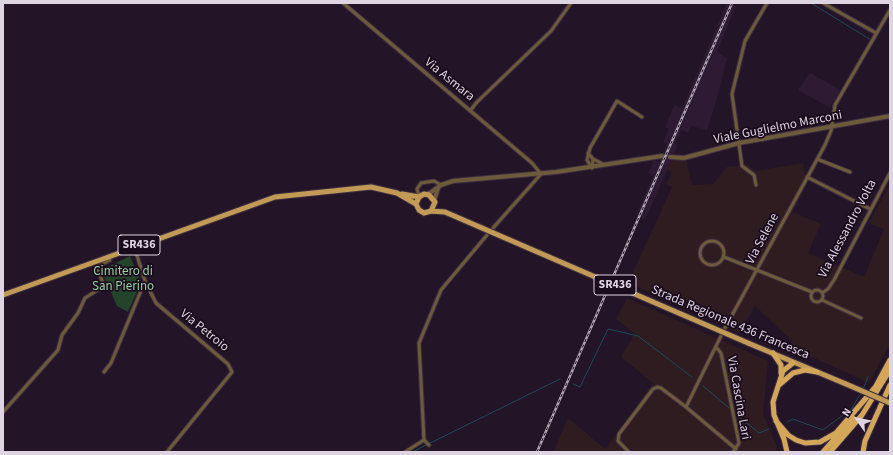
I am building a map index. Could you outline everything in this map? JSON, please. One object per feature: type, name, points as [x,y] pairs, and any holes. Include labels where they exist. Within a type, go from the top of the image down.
[{"type":"highway","points":[[773,353],[781,365],[781,376]]},
{"type":"highway","points":[[823,452],[848,425],[878,384],[890,360]]},
{"type":"highway","points":[[790,375],[794,363]]},
{"type":"highway","points":[[787,452],[772,405],[784,369],[794,363]]},
{"type":"highway","points":[[777,387],[790,375],[803,370],[817,372]]},
{"type":"highway","points":[[830,452],[862,415],[890,370]]},
{"type":"highway","points":[[776,421],[788,435],[796,440],[805,443],[820,442],[836,433],[878,384]]},
{"type":"highway","points":[[863,452],[865,441],[890,385]]},
{"type":"main road","name":"Strada Regionale 436 Francesca","points":[[3,295],[258,201],[276,196],[371,187],[397,193],[431,196],[435,202],[452,215]]},
{"type":"main road","name":"Strada Regionale 436 Francesca","points":[[397,193],[416,204],[421,212],[426,213],[431,211],[452,215],[890,403]]},
{"type":"main road","points":[[416,204],[422,195]]},
{"type":"main road","points":[[431,211],[435,202]]},
{"type":"street","name":"Via Asmara","points":[[343,3],[532,163],[541,174]]},
{"type":"street","points":[[470,111],[477,102],[551,31],[571,3]]},
{"type":"street","points":[[756,185],[754,175],[742,166],[732,94],[743,47],[767,3]]},
{"type":"street","points":[[823,3],[876,33]]},
{"type":"street","name":"Via Selene","points":[[726,328],[817,159],[832,127],[835,105],[890,10]]},
{"type":"street","points":[[585,168],[588,154],[597,134],[617,101],[642,116]]},
{"type":"street","name":"Viale Guglielmo Marconi","points":[[670,157],[684,158],[739,143],[889,117]]},
{"type":"street","points":[[588,154],[593,159],[607,165]]},
{"type":"street","points":[[440,186],[434,181],[421,183],[417,190],[418,193],[422,195],[430,193],[453,180],[541,174],[592,168],[662,156]]},
{"type":"street","points":[[592,168],[593,159]]},
{"type":"street","points":[[817,159],[850,172]]},
{"type":"street","points":[[587,160],[592,168]]},
{"type":"street","name":"Via Alessandro Volta","points":[[822,293],[828,289],[834,280],[890,173]]},
{"type":"street","points":[[493,228],[541,174]]},
{"type":"street","points":[[807,177],[870,209]]},
{"type":"street","points":[[435,202],[435,195],[440,186]]},
{"type":"street","points":[[405,452],[426,442],[419,343],[441,290],[487,235]]},
{"type":"street","points":[[715,241],[722,245],[724,257],[715,264],[708,264],[700,256],[701,248],[707,242],[715,241]]},
{"type":"street","name":"Via Petroio","points":[[134,246],[145,280],[156,304],[228,364],[232,372],[167,452]]},
{"type":"street","points":[[3,412],[58,350],[62,335],[78,313],[85,298],[104,286],[97,267],[110,260],[108,256]]},
{"type":"street","name":"Via Alessandro Volta","points":[[724,257],[812,292],[818,290],[822,293]]},
{"type":"street","points":[[104,372],[111,363],[145,280]]},
{"type":"street","name":"Via Alessandro Volta","points":[[812,292],[810,295],[812,301],[818,302],[822,300],[861,318]]},
{"type":"street","name":"Via Alessandro Volta","points":[[822,293],[822,300]]},
{"type":"street","points":[[686,407],[722,336]]},
{"type":"street","name":"Via Cascina Lari","points":[[716,347],[721,353],[739,443],[733,452]]},
{"type":"street","points":[[630,452],[618,442],[619,434],[653,389],[657,387],[661,388],[686,407],[736,448]]},
{"type":"street","points":[[621,452],[623,447]]},
{"type":"shaded area","points":[[727,3],[736,6],[717,52],[727,58],[707,130],[691,126],[688,133],[681,130],[675,144],[677,145],[675,153],[671,154],[669,159],[672,160],[645,220],[636,215],[653,176],[648,173],[654,160],[659,162],[667,144],[663,142],[669,129],[665,127],[674,105],[682,108]]},
{"type":"shaded area","points":[[810,73],[840,90],[830,108],[798,90]]},
{"type":"shaded area","points":[[672,160],[686,160],[692,185],[713,184],[727,167],[748,165],[755,171],[803,163],[806,185],[793,212],[821,224],[808,253],[864,277],[884,229],[869,223],[890,184],[890,344],[869,383],[790,347],[792,341],[755,306],[740,333],[628,283],[672,187],[666,184],[672,172],[667,169]]},
{"type":"shaded area","points":[[627,298],[768,361],[763,414],[776,444],[776,452],[553,452],[568,418],[605,449],[653,383],[621,357],[635,334],[616,319]]},
{"type":"green space","name":"Cimitero di San Pierino","points":[[130,256],[141,282],[128,312],[117,306],[101,270]]},
{"type":"waterway","points":[[811,3],[871,40]]},
{"type":"waterway","points":[[573,384],[580,387],[608,329],[638,336],[692,377]]},
{"type":"waterway","points":[[863,389],[868,377]]},
{"type":"waterway","points":[[412,452],[560,379]]},
{"type":"waterway","points":[[703,386],[729,408]]},
{"type":"waterway","points":[[787,422],[793,419],[823,430],[851,409],[862,392]]},
{"type":"waterway","points":[[737,415],[759,433],[769,429]]},
{"type":"railway","points":[[537,452],[732,3]]}]
